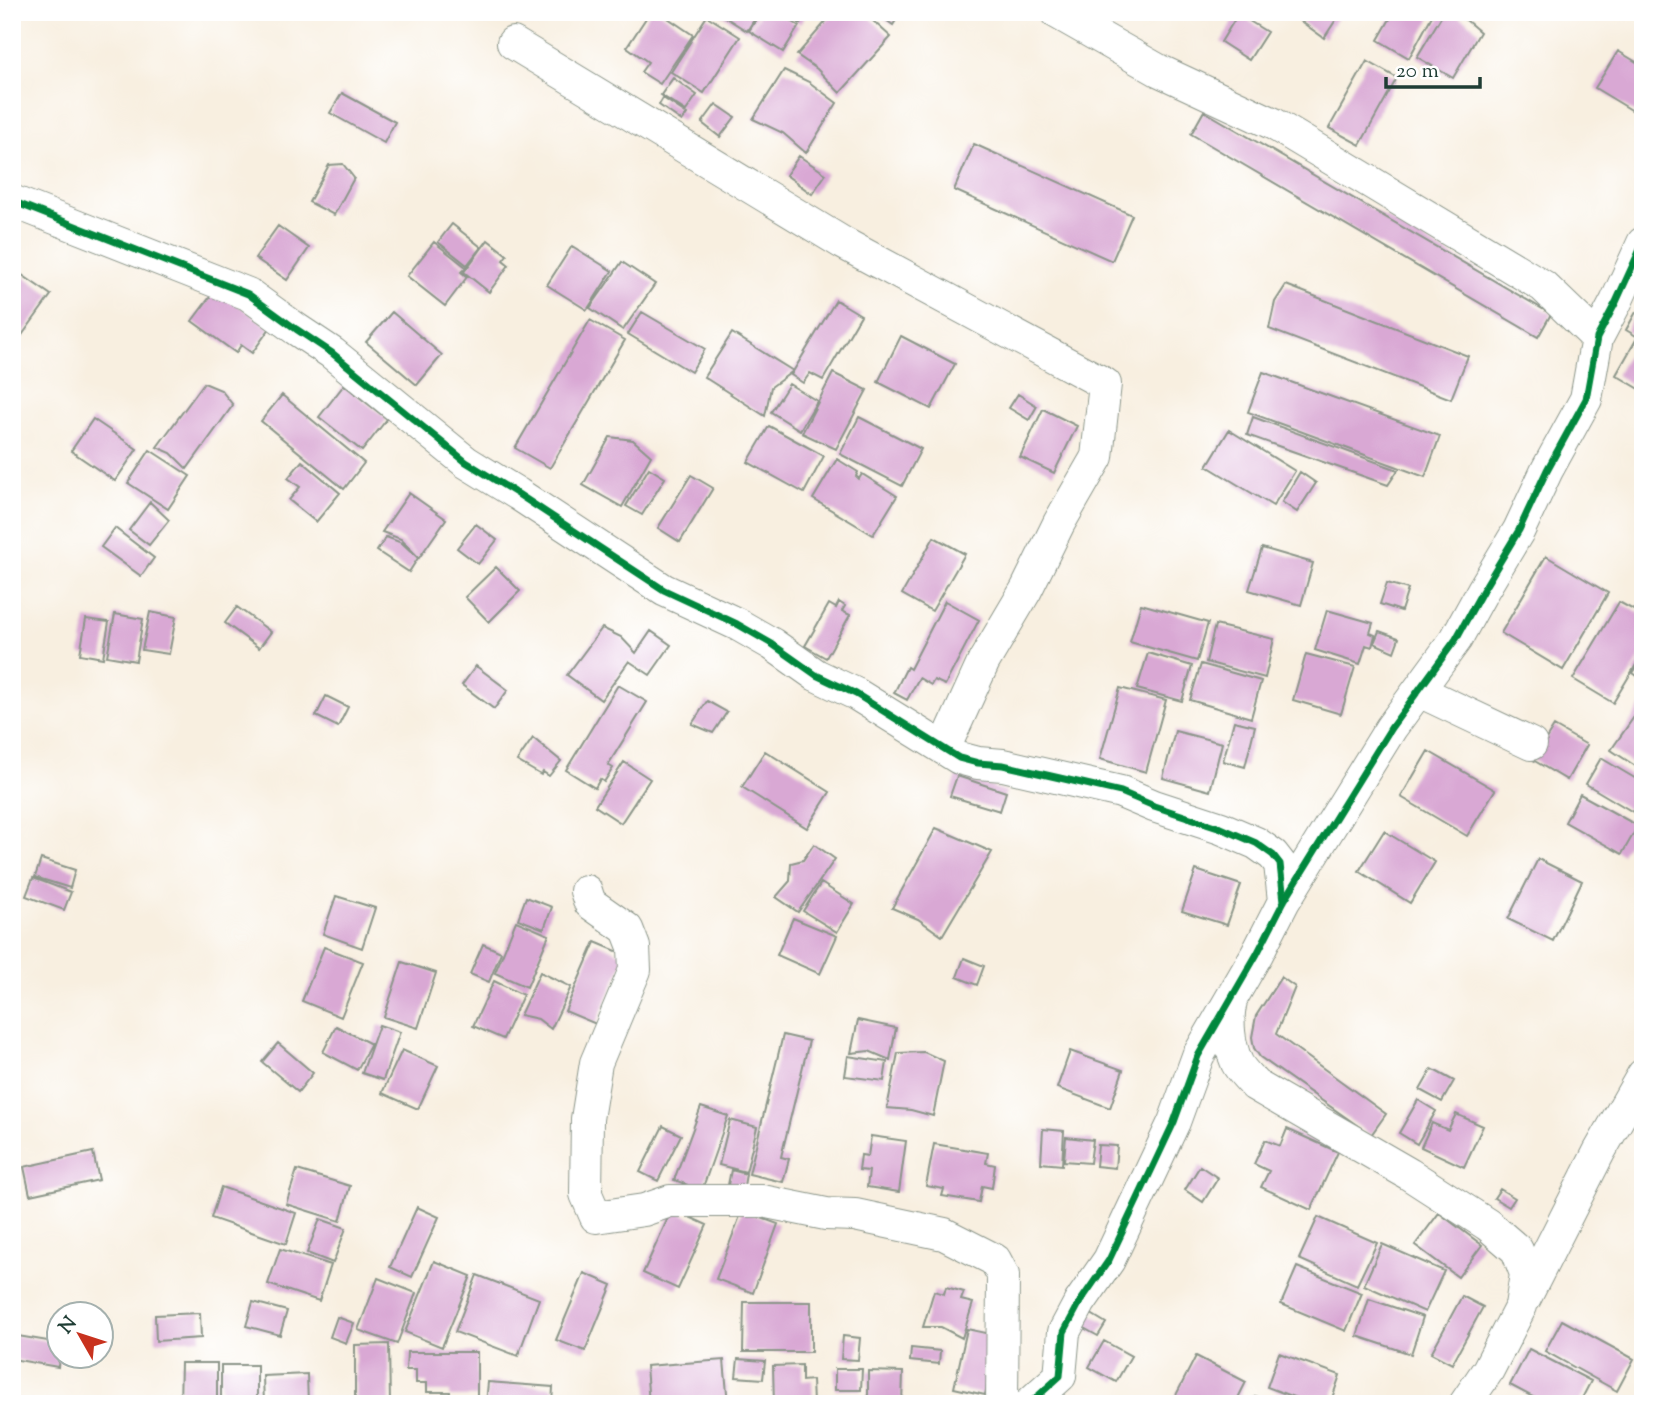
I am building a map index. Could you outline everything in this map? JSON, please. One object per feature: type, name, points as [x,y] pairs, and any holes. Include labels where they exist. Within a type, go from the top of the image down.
[{"type":"street","points":[[1056,12],[1158,70],[1274,124],[1543,286],[1597,338]]},
{"type":"street","points":[[513,43],[843,243],[1105,384],[1097,457],[1059,523],[1026,590],[984,661],[944,749]]},
{"type":"street","points":[[12,201],[248,294],[332,353],[466,462],[664,590],[737,624],[772,644],[816,675],[856,694],[959,758],[1003,765],[1121,793],[1256,843],[1273,855],[1280,864],[1284,901]]},
{"type":"street","points":[[1029,1404],[1060,1376],[1064,1332],[1109,1260],[1174,1122],[1198,1056],[1284,901],[1391,729],[1456,639],[1519,530],[1547,470],[1586,399],[1597,338],[1643,243]]},
{"type":"street","points":[[1419,691],[1531,744]]},
{"type":"street","points":[[586,891],[590,903],[627,929],[634,947],[635,970],[596,1063],[587,1119],[586,1194],[596,1217],[644,1210],[670,1201],[762,1201],[826,1214],[855,1215],[944,1234],[995,1260],[1003,1275],[1002,1404]]},
{"type":"street","points":[[1232,996],[1229,1007],[1229,1033],[1237,1064],[1255,1085],[1409,1174],[1488,1225],[1517,1250],[1526,1274],[1521,1306]]},
{"type":"street","points":[[1465,1404],[1488,1370],[1599,1152],[1643,1075]]},
{"type":"building","points":[[650,12],[659,12],[693,35],[660,84],[641,72],[648,62],[627,47]]},
{"type":"building","points":[[717,12],[759,12],[747,31]]},
{"type":"building","points":[[761,12],[777,12],[799,26],[783,52],[749,31]]},
{"type":"building","points":[[787,12],[807,12],[800,24]]},
{"type":"building","points":[[834,12],[863,12],[891,37],[840,93],[817,69],[797,55]]},
{"type":"building","points":[[875,12],[901,12],[893,25]]},
{"type":"building","points":[[1288,12],[1341,12],[1324,38]]},
{"type":"building","points":[[1394,12],[1434,12],[1409,58],[1378,40]]},
{"type":"building","points":[[1444,12],[1466,20],[1480,32],[1453,78],[1417,57]]},
{"type":"building","points":[[1238,14],[1267,32],[1249,60],[1221,42]]},
{"type":"building","points":[[707,16],[740,37],[704,93],[671,72]]},
{"type":"building","points":[[1618,51],[1643,66],[1643,117],[1595,88]]},
{"type":"building","points":[[1367,61],[1397,78],[1360,145],[1329,128]]},
{"type":"building","points":[[784,70],[809,82],[837,103],[806,153],[783,133],[753,119]]},
{"type":"building","points":[[673,78],[697,95],[686,111],[661,95]]},
{"type":"building","points":[[342,93],[395,122],[384,143],[330,113]]},
{"type":"building","points":[[663,98],[687,114],[682,121],[659,105]]},
{"type":"building","points":[[716,104],[735,117],[720,137],[702,123]]},
{"type":"building","points":[[1204,111],[1551,314],[1538,337],[1191,134]]},
{"type":"building","points":[[974,144],[1132,215],[1112,261],[954,190]]},
{"type":"building","points":[[799,156],[826,174],[812,194],[786,175]]},
{"type":"building","points":[[343,164],[354,178],[334,215],[309,202],[329,165]]},
{"type":"building","points":[[452,224],[481,247],[467,265],[438,242]]},
{"type":"building","points":[[278,226],[309,248],[287,280],[255,258]]},
{"type":"building","points":[[488,240],[507,255],[503,260],[509,265],[489,292],[464,272]]},
{"type":"building","points":[[434,242],[466,267],[461,272],[467,277],[445,306],[407,276]]},
{"type":"building","points":[[572,246],[612,271],[587,310],[547,285]]},
{"type":"building","points":[[622,262],[655,284],[623,330],[590,308]]},
{"type":"building","points":[[12,268],[51,295],[12,349]]},
{"type":"building","points":[[1286,285],[1468,356],[1451,399],[1269,329],[1275,302]]},
{"type":"building","points":[[216,289],[270,328],[252,353],[241,345],[236,353],[192,321]]},
{"type":"building","points":[[836,300],[861,315],[823,380],[810,373],[803,383],[791,375]]},
{"type":"building","points":[[392,312],[442,355],[417,385],[366,342]]},
{"type":"building","points":[[642,312],[705,349],[691,372],[628,334]]},
{"type":"building","points":[[1636,312],[1643,315],[1643,340],[1626,330]]},
{"type":"building","points":[[590,320],[625,340],[550,468],[515,448]]},
{"type":"building","points":[[732,333],[793,371],[771,387],[765,416],[704,377]]},
{"type":"building","points":[[901,336],[955,364],[931,409],[878,382]]},
{"type":"building","points":[[1637,338],[1643,341],[1643,391],[1616,375]]},
{"type":"building","points":[[1263,372],[1440,436],[1425,477],[1248,412]]},
{"type":"building","points":[[833,373],[867,390],[836,449],[802,433]]},
{"type":"building","points":[[204,383],[221,390],[233,405],[187,469],[171,453],[157,447]]},
{"type":"building","points":[[789,384],[817,401],[800,430],[771,412]]},
{"type":"building","points":[[344,385],[387,419],[362,451],[319,417]]},
{"type":"building","points":[[1018,394],[1037,406],[1029,420],[1009,408]]},
{"type":"building","points":[[282,395],[364,463],[344,489],[261,421]]},
{"type":"building","points":[[1043,409],[1077,426],[1054,473],[1020,457]]},
{"type":"building","points":[[859,417],[921,449],[902,486],[840,454]]},
{"type":"building","points":[[1253,417],[1398,470],[1388,485],[1247,435]]},
{"type":"building","points":[[93,419],[137,449],[115,481],[71,451]]},
{"type":"building","points":[[769,426],[824,456],[804,493],[748,462]]},
{"type":"building","points":[[1229,430],[1295,471],[1273,506],[1207,466]]},
{"type":"building","points":[[610,437],[633,440],[651,456],[622,507],[583,485]]},
{"type":"building","points":[[150,450],[190,476],[168,509],[128,483]]},
{"type":"building","points":[[837,459],[858,472],[856,476],[859,479],[862,474],[897,496],[873,535],[813,499]]},
{"type":"building","points":[[302,461],[340,493],[316,522],[289,500],[300,487],[288,478]]},
{"type":"building","points":[[649,468],[665,478],[642,515],[626,506]]},
{"type":"building","points":[[1300,472],[1316,483],[1297,512],[1282,502]]},
{"type":"building","points":[[691,475],[713,488],[680,542],[658,528]]},
{"type":"building","points":[[409,493],[446,519],[419,558],[401,539],[382,532]]},
{"type":"building","points":[[150,502],[169,520],[149,545],[129,530]]},
{"type":"building","points":[[476,524],[497,540],[478,564],[457,548]]},
{"type":"building","points":[[115,528],[154,558],[141,576],[101,547]]},
{"type":"building","points":[[386,537],[402,543],[418,558],[409,572],[377,551]]},
{"type":"building","points":[[934,537],[965,554],[932,611],[902,594]]},
{"type":"building","points":[[1262,548],[1313,563],[1301,605],[1249,590]]},
{"type":"building","points":[[1546,556],[1608,593],[1563,670],[1501,633]]},
{"type":"building","points":[[496,567],[520,591],[489,622],[465,597]]},
{"type":"building","points":[[1387,583],[1408,589],[1401,611],[1380,604]]},
{"type":"building","points":[[945,601],[979,620],[945,685],[934,680],[931,685],[919,678],[907,700],[894,693],[907,667],[910,669]]},
{"type":"building","points":[[839,602],[845,606],[842,611],[850,615],[826,658],[805,646],[829,604],[836,608]]},
{"type":"building","points":[[1619,602],[1643,615],[1643,653],[1613,703],[1573,679]]},
{"type":"building","points":[[1141,604],[1208,623],[1197,661],[1130,642]]},
{"type":"building","points":[[237,607],[271,632],[259,648],[225,623]]},
{"type":"building","points":[[1327,610],[1373,623],[1370,633],[1375,635],[1372,647],[1366,645],[1360,664],[1315,650]]},
{"type":"building","points":[[150,612],[176,617],[169,654],[142,650]]},
{"type":"building","points":[[115,614],[143,619],[136,661],[107,656]]},
{"type":"building","points":[[86,619],[109,622],[103,658],[80,654]]},
{"type":"building","points":[[1215,625],[1274,639],[1265,678],[1206,662]]},
{"type":"building","points":[[602,628],[621,637],[636,653],[651,631],[671,645],[650,675],[629,661],[601,700],[567,675]]},
{"type":"building","points":[[1379,631],[1399,638],[1394,652],[1374,643]]},
{"type":"building","points":[[1148,653],[1192,666],[1182,701],[1137,689]]},
{"type":"building","points":[[1306,654],[1355,667],[1341,714],[1293,700]]},
{"type":"building","points":[[1643,658],[1643,680],[1633,673]]},
{"type":"building","points":[[1201,664],[1261,681],[1251,718],[1190,700]]},
{"type":"building","points":[[476,666],[508,690],[494,709],[462,685]]},
{"type":"building","points":[[618,685],[647,702],[608,765],[613,768],[604,782],[600,779],[595,788],[566,770]]},
{"type":"building","points":[[1120,688],[1166,700],[1146,772],[1100,759]]},
{"type":"building","points":[[326,696],[348,707],[338,727],[316,716]]},
{"type":"building","points":[[707,701],[727,712],[713,733],[692,724]]},
{"type":"building","points":[[1643,704],[1643,771],[1611,750]]},
{"type":"building","points":[[1234,721],[1255,726],[1245,767],[1223,761]]},
{"type":"building","points":[[1554,726],[1587,745],[1567,780],[1533,760]]},
{"type":"building","points":[[1175,731],[1222,743],[1210,791],[1163,778]]},
{"type":"building","points":[[533,738],[561,761],[549,776],[543,772],[541,775],[517,761]]},
{"type":"building","points":[[765,751],[830,792],[807,828],[742,787]]},
{"type":"building","points":[[1428,751],[1495,790],[1467,836],[1401,797]]},
{"type":"building","points":[[1601,758],[1643,783],[1643,818],[1586,784]]},
{"type":"building","points":[[624,762],[650,779],[621,823],[595,806]]},
{"type":"building","points":[[957,776],[1006,792],[1000,811],[950,796]]},
{"type":"building","points":[[1580,794],[1638,826],[1622,854],[1565,822]]},
{"type":"building","points":[[936,828],[992,852],[942,936],[918,919],[892,908]]},
{"type":"building","points":[[1384,831],[1435,862],[1410,903],[1359,871]]},
{"type":"building","points":[[814,844],[835,859],[798,912],[776,897],[790,881],[791,863],[803,860]]},
{"type":"building","points":[[41,859],[75,870],[70,888],[35,877]]},
{"type":"building","points":[[1538,859],[1582,881],[1553,941],[1508,919]]},
{"type":"building","points":[[1196,870],[1241,885],[1227,925],[1182,911]]},
{"type":"building","points":[[33,878],[71,892],[64,910],[26,896]]},
{"type":"building","points":[[821,883],[854,904],[837,932],[803,911]]},
{"type":"building","points":[[336,896],[375,908],[362,948],[323,934]]},
{"type":"building","points":[[526,897],[552,907],[544,929],[518,919]]},
{"type":"building","points":[[793,918],[837,936],[820,974],[777,955]]},
{"type":"building","points":[[516,921],[549,935],[527,987],[495,973]]},
{"type":"building","points":[[595,942],[626,955],[596,1024],[565,1011]]},
{"type":"building","points":[[483,944],[501,952],[489,982],[470,974]]},
{"type":"building","points":[[324,947],[363,962],[341,1017],[302,1001]]},
{"type":"building","points":[[964,958],[984,966],[977,985],[957,977]]},
{"type":"building","points":[[402,962],[436,973],[418,1028],[384,1017]]},
{"type":"building","points":[[540,972],[571,987],[551,1029],[538,1019],[520,1015]]},
{"type":"building","points":[[1281,977],[1295,987],[1276,1034],[1386,1114],[1371,1135],[1260,1057],[1254,1048],[1252,1037],[1256,1016]]},
{"type":"building","points":[[494,981],[523,995],[503,1039],[473,1026]]},
{"type":"building","points":[[858,1020],[896,1028],[890,1060],[869,1051],[851,1053]]},
{"type":"building","points":[[379,1025],[400,1032],[383,1080],[362,1073]]},
{"type":"building","points":[[336,1026],[371,1044],[357,1070],[323,1052]]},
{"type":"building","points":[[783,1035],[809,1041],[781,1157],[789,1159],[783,1182],[749,1174]]},
{"type":"building","points":[[278,1043],[313,1073],[298,1092],[262,1062]]},
{"type":"building","points":[[402,1050],[438,1066],[418,1109],[382,1093]]},
{"type":"building","points":[[1070,1051],[1123,1070],[1110,1108],[1057,1088]]},
{"type":"building","points":[[924,1052],[944,1061],[933,1116],[911,1110],[887,1108],[898,1053]]},
{"type":"building","points":[[848,1056],[887,1062],[884,1081],[845,1076]]},
{"type":"building","points":[[1432,1069],[1454,1081],[1442,1102],[1420,1090]]},
{"type":"building","points":[[1418,1100],[1436,1111],[1417,1144],[1399,1133]]},
{"type":"building","points":[[701,1107],[728,1116],[702,1190],[674,1180]]},
{"type":"building","points":[[1456,1114],[1483,1126],[1464,1167],[1421,1147],[1432,1123],[1448,1130]]},
{"type":"building","points":[[730,1120],[757,1127],[746,1172],[719,1165]]},
{"type":"building","points":[[663,1126],[681,1135],[658,1181],[640,1172]]},
{"type":"building","points":[[1043,1129],[1064,1131],[1062,1165],[1041,1163]]},
{"type":"building","points":[[1287,1129],[1338,1152],[1311,1210],[1261,1187],[1269,1171],[1254,1164],[1265,1140],[1280,1146]]},
{"type":"building","points":[[871,1136],[906,1141],[899,1192],[867,1187],[869,1171],[859,1170],[861,1155],[868,1156]]},
{"type":"building","points":[[1066,1137],[1093,1140],[1090,1163],[1064,1161]]},
{"type":"building","points":[[934,1144],[988,1153],[986,1163],[995,1165],[992,1188],[982,1186],[979,1202],[942,1196],[944,1189],[926,1186]]},
{"type":"building","points":[[1098,1145],[1117,1146],[1115,1168],[1096,1166]]},
{"type":"building","points":[[93,1152],[99,1180],[30,1195],[24,1167]]},
{"type":"building","points":[[1200,1166],[1218,1178],[1203,1202],[1185,1190]]},
{"type":"building","points":[[297,1170],[350,1186],[340,1221],[286,1204]]},
{"type":"building","points":[[731,1170],[746,1174],[742,1198],[726,1195]]},
{"type":"building","points":[[221,1187],[296,1213],[286,1244],[211,1218]]},
{"type":"building","points":[[1500,1189],[1515,1198],[1509,1207],[1494,1198]]},
{"type":"building","points":[[417,1207],[439,1217],[412,1277],[390,1267]]},
{"type":"building","points":[[672,1209],[707,1225],[678,1289],[643,1273]]},
{"type":"building","points":[[742,1211],[778,1224],[753,1293],[716,1279]]},
{"type":"building","points":[[1439,1213],[1482,1245],[1458,1277],[1415,1245]]},
{"type":"building","points":[[1318,1217],[1377,1243],[1357,1285],[1299,1259]]},
{"type":"building","points":[[320,1219],[346,1228],[333,1263],[307,1253]]},
{"type":"building","points":[[1382,1244],[1444,1271],[1425,1312],[1364,1285]]},
{"type":"building","points":[[280,1249],[331,1265],[319,1301],[268,1284]]},
{"type":"building","points":[[434,1261],[471,1276],[442,1347],[405,1332]]},
{"type":"building","points":[[1297,1267],[1362,1293],[1346,1331],[1281,1304]]},
{"type":"building","points":[[584,1273],[612,1285],[585,1351],[556,1340]]},
{"type":"building","points":[[477,1275],[539,1299],[518,1356],[455,1332]]},
{"type":"building","points":[[378,1278],[416,1293],[397,1344],[358,1330]]},
{"type":"building","points":[[946,1287],[964,1292],[961,1300],[973,1303],[962,1338],[941,1327],[923,1327],[934,1291],[944,1294]]},
{"type":"building","points":[[1462,1296],[1483,1307],[1452,1364],[1431,1353]]},
{"type":"building","points":[[1369,1299],[1423,1317],[1411,1354],[1357,1336]]},
{"type":"building","points":[[253,1302],[287,1311],[280,1335],[246,1326]]},
{"type":"building","points":[[744,1302],[811,1302],[811,1352],[743,1352]]},
{"type":"building","points":[[1083,1309],[1106,1323],[1098,1336],[1075,1323]]},
{"type":"building","points":[[200,1313],[201,1338],[156,1341],[155,1315]]},
{"type":"building","points":[[337,1317],[354,1323],[346,1343],[330,1337]]},
{"type":"building","points":[[1562,1320],[1634,1359],[1617,1391],[1545,1351]]},
{"type":"building","points":[[967,1329],[990,1334],[996,1342],[985,1395],[954,1388]]},
{"type":"building","points":[[12,1335],[46,1341],[46,1365],[12,1359]]},
{"type":"building","points":[[843,1336],[860,1338],[858,1360],[841,1359]]},
{"type":"building","points":[[1104,1341],[1131,1356],[1116,1382],[1089,1367]]},
{"type":"building","points":[[389,1344],[390,1404],[355,1404],[355,1345]]},
{"type":"building","points":[[911,1348],[940,1351],[939,1364],[910,1361]]},
{"type":"building","points":[[1529,1349],[1591,1381],[1579,1404],[1546,1404],[1510,1385]]},
{"type":"building","points":[[407,1352],[477,1352],[477,1397],[450,1397],[450,1392],[427,1392],[427,1383],[416,1383],[416,1370],[406,1370]]},
{"type":"building","points":[[1279,1353],[1340,1375],[1330,1404],[1312,1404],[1267,1387]]},
{"type":"building","points":[[1196,1356],[1246,1382],[1235,1404],[1188,1404],[1175,1397]]},
{"type":"building","points":[[738,1359],[765,1361],[763,1379],[736,1377]]},
{"type":"building","points":[[724,1360],[728,1404],[649,1404],[646,1366]]},
{"type":"building","points":[[181,1363],[217,1363],[217,1404],[180,1404]]},
{"type":"building","points":[[221,1365],[257,1365],[257,1404],[221,1404]]},
{"type":"building","points":[[802,1365],[802,1381],[812,1380],[813,1404],[774,1404],[773,1366]]},
{"type":"building","points":[[835,1369],[862,1369],[861,1390],[835,1390]]},
{"type":"building","points":[[868,1371],[903,1372],[902,1404],[868,1404]]},
{"type":"building","points":[[307,1374],[308,1404],[264,1404],[263,1376]]},
{"type":"building","points":[[488,1382],[553,1387],[552,1404],[486,1404]]},
{"type":"building","points":[[1255,1396],[1278,1403],[1278,1404],[1253,1404]]},
{"type":"cycle path","points":[[12,201],[248,294],[332,353],[466,462],[664,590],[737,624],[772,644],[816,675],[856,694],[959,758],[1003,765],[1121,792],[1256,843],[1273,855],[1280,864],[1284,901]]},
{"type":"cycle path","points":[[1029,1404],[1060,1376],[1064,1332],[1080,1302],[1109,1260],[1174,1122],[1198,1056],[1257,954],[1284,901],[1391,728],[1456,639],[1519,530],[1547,470],[1586,399],[1597,338],[1643,243]]}]
